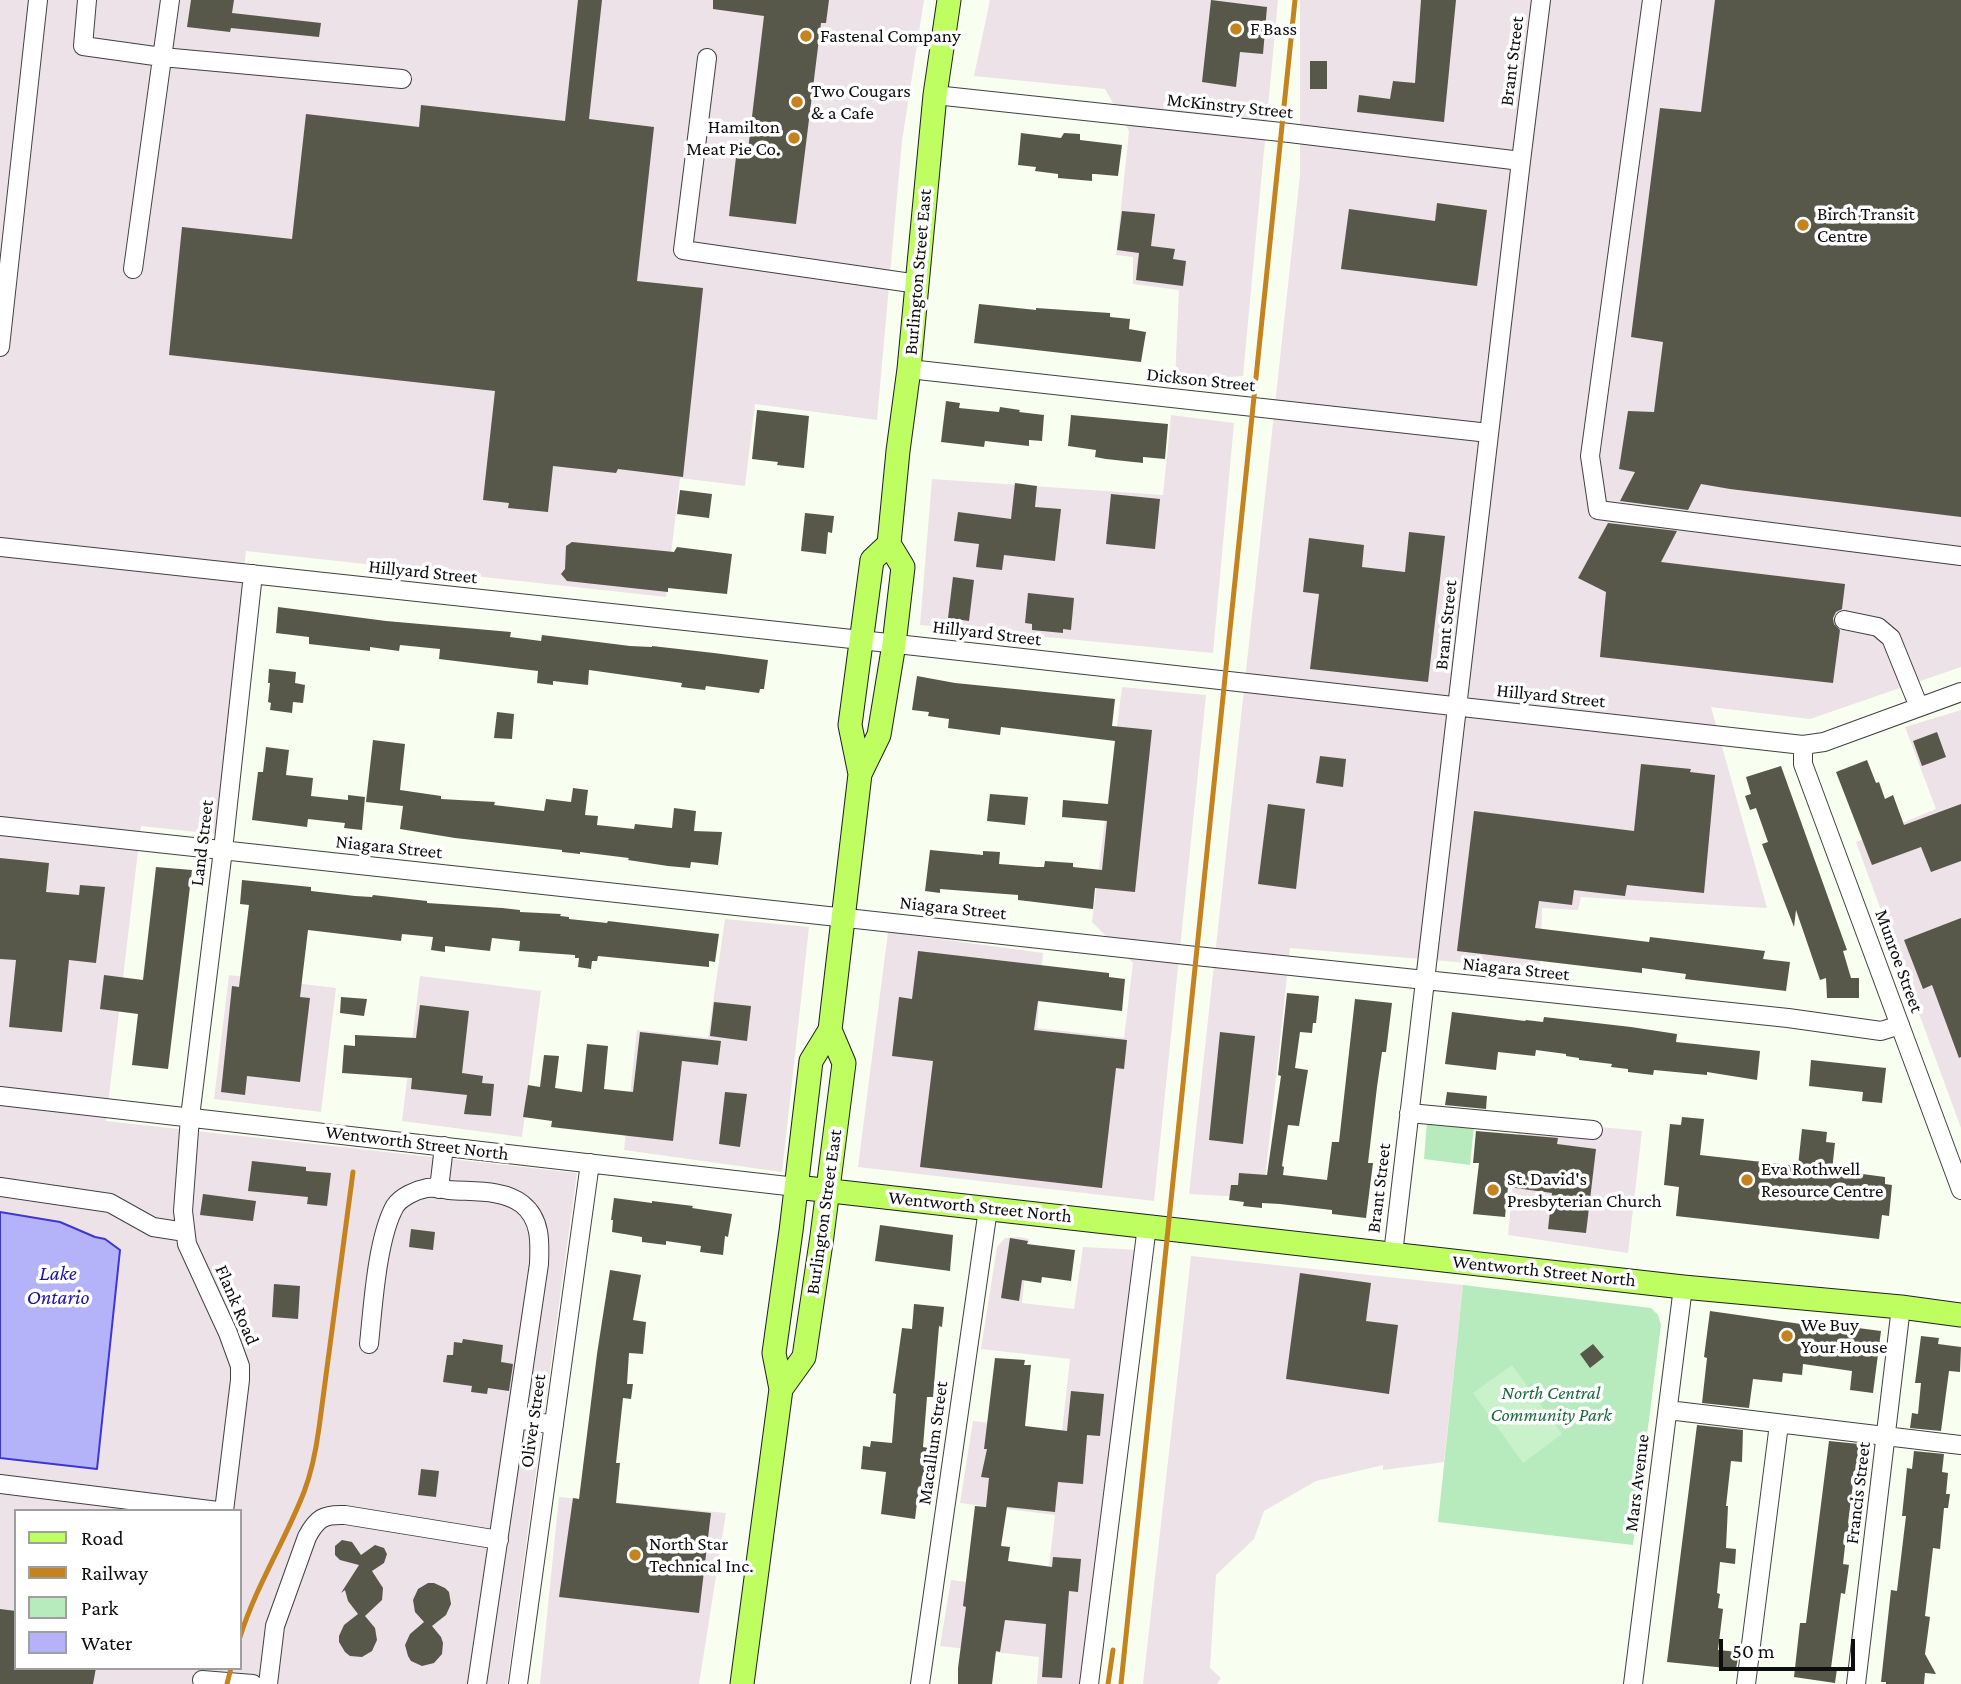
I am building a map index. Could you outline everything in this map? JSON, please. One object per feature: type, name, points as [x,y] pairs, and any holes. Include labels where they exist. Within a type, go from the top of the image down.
[{"type":"main road","name":"Burlington Street East","points":[[860,774],[879,735],[903,567],[889,544],[918,284],[934,95],[949,0]]},
{"type":"main road","name":"Burlington Street East","points":[[742,1684],[781,1389],[774,1353],[811,1061],[830,1030],[844,917],[860,774],[850,725],[872,560],[889,544]]},
{"type":"main road","name":"Burlington Street East","points":[[781,1389],[804,1357],[827,1191],[844,1063],[830,1030]]},
{"type":"main road","name":"Wentworth Street North","points":[[796,1187],[1683,1287],[1961,1315]]},
{"type":"street","points":[[0,347],[38,0]]},
{"type":"street","points":[[88,0],[83,46],[162,57],[402,79]]},
{"type":"street","points":[[132,269],[170,0]]},
{"type":"street","name":"Brant Street","points":[[1393,1254],[1541,0]]},
{"type":"street","points":[[1652,0],[1590,456],[1598,510],[1961,555]]},
{"type":"street","points":[[707,58],[683,250],[918,284]]},
{"type":"street","name":"McKinstry Street","points":[[934,95],[1521,161]]},
{"type":"street","name":"Dickson Street","points":[[909,369],[1489,433]]},
{"type":"street","name":"Hillyard Street","points":[[0,547],[1803,746],[1824,742],[1961,692]]},
{"type":"street","name":"Land Street","points":[[190,1117],[253,574]]},
{"type":"street","points":[[1844,620],[1878,627],[1891,638],[1919,707]]},
{"type":"street","name":"Munroe Street","points":[[1803,746],[1803,764],[1961,1190]]},
{"type":"street","name":"Niagara Street","points":[[0,826],[1788,1018],[1881,1031],[1900,1025]]},
{"type":"street","name":"Wentworth Street North","points":[[0,1096],[796,1187]]},
{"type":"street","points":[[1409,1113],[1593,1130]]},
{"type":"street","name":"Flank Road","points":[[190,1117],[183,1211],[187,1244],[228,1333],[240,1366],[224,1509]]},
{"type":"street","points":[[439,1189],[444,1146]]},
{"type":"street","name":"Oliver Street","points":[[518,1684],[590,1163]]},
{"type":"street","points":[[0,1187],[110,1203],[153,1227],[185,1232]]},
{"type":"street","points":[[369,1344],[380,1256],[396,1205],[408,1195],[428,1188],[494,1194],[522,1204],[532,1215],[538,1229],[539,1264],[477,1684]]},
{"type":"street","name":"Macallum Street","points":[[920,1684],[988,1209]]},
{"type":"street","points":[[1089,1684],[1147,1226]]},
{"type":"street","name":"Mars Avenue","points":[[1633,1684],[1683,1287]]},
{"type":"street","name":"Francis Street","points":[[1856,1684],[1901,1307]]},
{"type":"street","points":[[1668,1410],[1961,1445]]},
{"type":"street","points":[[517,1419],[554,1426]]},
{"type":"street","points":[[1746,1684],[1779,1424]]},
{"type":"street","points":[[0,1484],[202,1509]]},
{"type":"street","points":[[268,1684],[275,1626],[307,1537],[319,1519],[331,1514],[345,1515],[499,1540]]},
{"type":"street","points":[[202,1677],[253,1684]]},
{"type":"shaded area","points":[[0,0],[924,0],[902,141],[877,420],[755,404],[745,486],[680,478],[666,597],[246,551],[215,834],[141,826],[106,1121],[577,1173],[507,1684],[0,1684],[0,1458],[97,1469],[105,1239],[60,1222],[0,1212]]},
{"type":"shaded area","points":[[990,0],[1278,0],[1243,376],[1175,380],[1179,290],[1133,284],[1133,257],[1116,255],[1129,131],[1105,89],[974,76]]},
{"type":"shaded area","points":[[1300,0],[1961,0],[1961,667],[1810,719],[1711,707],[1767,908],[1581,897],[1578,910],[1542,908],[1540,969],[1290,948],[1263,1198],[1189,1194],[1300,175]]},
{"type":"shaded area","points":[[1171,415],[1234,423],[1213,653],[920,625],[932,479],[1163,495]]},
{"type":"shaded area","points":[[1122,687],[1206,695],[1154,1201],[858,1167],[888,932],[1043,953],[1037,1028],[1124,1038],[1133,963],[1092,922]]},
{"type":"shaded area","points":[[1961,710],[1961,1128],[1856,842],[1936,809],[1905,727]]},
{"type":"shaded area","points":[[725,919],[809,927],[782,1172],[624,1150],[637,1030],[708,1038]]},
{"type":"shaded area","points":[[229,975],[336,988],[321,1112],[214,1099]]},
{"type":"shaded area","points":[[420,976],[541,991],[522,1137],[402,1121]]},
{"type":"shaded area","points":[[1519,1119],[1642,1131],[1628,1253],[1508,1235]]},
{"type":"shaded area","points":[[1005,1238],[1029,1239],[1022,1303],[1074,1309],[1083,1247],[1140,1250],[1085,1684],[1037,1684],[1039,1657],[940,1646],[951,1580],[1046,1592],[1055,1515],[960,1503],[973,1421],[1062,1431],[1070,1359],[981,1349],[997,1247]]},
{"type":"shaded area","points":[[1191,1256],[1463,1285],[1444,1462],[1383,1470],[1383,1465],[1316,1481],[1264,1511],[1254,1539],[1216,1575],[1210,1668],[1221,1678],[1217,1684],[1143,1684]]},
{"type":"shaded area","points":[[559,1497],[726,1513],[699,1684],[540,1684]]},
{"type":"green space","points":[[1427,1121],[1474,1126],[1470,1165],[1424,1159]]},
{"type":"green space","name":"North Central Community Park","points":[[1463,1285],[1651,1308],[1658,1315],[1661,1325],[1633,1545],[1438,1522]]},
{"type":"green space","points":[[1512,1365],[1562,1434],[1523,1463],[1473,1393]]},
{"type":"water","name":"Lake Ontario","points":[[0,1212],[60,1222],[105,1239],[120,1250],[97,1469],[0,1458]]},
{"type":"building","points":[[191,0],[234,0],[232,13],[321,23],[319,37],[231,28],[230,32],[187,27]]},
{"type":"building","points":[[578,0],[602,0],[589,119],[654,127],[637,281],[703,288],[683,477],[618,469],[616,473],[553,466],[548,512],[508,508],[509,503],[483,500],[495,391],[169,355],[182,227],[292,239],[306,114],[419,127],[421,105],[565,121]]},
{"type":"building","points":[[713,0],[829,0],[826,23],[821,23],[796,224],[729,216],[737,149],[748,150],[764,16],[713,9]]},
{"type":"building","name":"F Bass","points":[[1211,0],[1267,7],[1263,54],[1240,52],[1236,87],[1202,82]]},
{"type":"building","points":[[1421,0],[1456,0],[1444,122],[1357,112],[1359,95],[1390,99],[1393,81],[1415,83]]},
{"type":"building","name":"Birch Transit Centre","points":[[1715,0],[1961,0],[1961,517],[1701,484],[1688,510],[1620,501],[1635,472],[1619,469],[1628,411],[1654,412],[1663,342],[1631,337],[1660,108],[1701,112]]},
{"type":"building","points":[[1310,61],[1327,61],[1327,89],[1310,89]]},
{"type":"building","points":[[1021,133],[1061,138],[1064,133],[1080,134],[1080,140],[1122,145],[1118,176],[1092,174],[1092,181],[1058,178],[1058,174],[1035,171],[1036,167],[1018,165]]},
{"type":"building","points":[[1437,203],[1487,210],[1477,286],[1341,269],[1349,209],[1435,221]]},
{"type":"building","points":[[1122,211],[1155,214],[1151,246],[1175,249],[1173,259],[1186,261],[1183,286],[1136,280],[1139,253],[1117,250]]},
{"type":"building","points":[[979,304],[1110,313],[1110,317],[1130,319],[1129,329],[1146,332],[1141,362],[974,343]]},
{"type":"building","points":[[946,401],[960,403],[959,408],[999,412],[1000,407],[1044,415],[1042,441],[1029,440],[1029,446],[985,441],[984,447],[941,442]]},
{"type":"building","points":[[757,410],[809,416],[804,468],[752,459]]},
{"type":"building","points":[[1071,415],[1168,424],[1165,459],[1143,457],[1143,463],[1106,459],[1095,457],[1096,450],[1068,446]]},
{"type":"building","points":[[1015,483],[1037,486],[1035,507],[1061,509],[1055,561],[1004,555],[1002,570],[976,567],[979,544],[954,541],[958,512],[1011,519]]},
{"type":"building","points":[[680,490],[712,494],[709,518],[677,514]]},
{"type":"building","points":[[1111,494],[1160,499],[1155,549],[1106,544]]},
{"type":"building","points":[[805,513],[834,516],[832,533],[828,532],[826,554],[801,551]]},
{"type":"building","points":[[1608,523],[1677,531],[1661,562],[1845,584],[1842,609],[1836,612],[1833,618],[1834,624],[1840,630],[1833,683],[1600,657],[1606,592],[1578,578]]},
{"type":"building","points":[[1409,532],[1445,536],[1428,682],[1310,669],[1319,594],[1303,592],[1309,538],[1364,545],[1362,567],[1405,572]]},
{"type":"building","points":[[572,542],[674,552],[677,547],[732,554],[727,594],[668,588],[668,592],[567,581],[561,574],[565,569],[566,546]]},
{"type":"building","points":[[953,577],[974,580],[969,621],[948,618]]},
{"type":"building","points":[[1028,593],[1074,598],[1071,630],[1063,629],[1063,633],[1032,630],[1032,624],[1025,623]]},
{"type":"building","points":[[278,607],[386,621],[511,632],[510,637],[541,641],[542,635],[768,660],[764,689],[760,689],[759,693],[706,686],[705,690],[681,687],[682,683],[589,670],[588,685],[553,681],[553,685],[537,683],[538,671],[439,659],[440,649],[400,645],[399,651],[370,647],[370,651],[309,644],[309,637],[276,633]]},
{"type":"building","points":[[269,669],[296,672],[295,683],[305,685],[303,703],[293,702],[292,713],[270,710]]},
{"type":"building","points":[[917,676],[955,683],[1115,699],[1112,726],[1152,730],[1135,892],[1095,888],[1093,909],[1018,900],[1018,895],[940,889],[940,893],[925,891],[930,850],[983,855],[983,851],[1000,852],[999,864],[1044,867],[1045,861],[1073,863],[1073,867],[1102,870],[1107,821],[1062,817],[1063,800],[1108,804],[1115,741],[1001,727],[1000,735],[948,728],[949,719],[912,710]]},
{"type":"building","points":[[497,712],[514,714],[512,739],[494,738]]},
{"type":"building","points":[[1937,732],[1946,757],[1922,766],[1913,741]]},
{"type":"building","points":[[373,740],[405,744],[400,790],[441,796],[441,799],[495,802],[494,805],[544,811],[546,799],[571,802],[573,788],[588,790],[585,815],[598,816],[597,825],[634,829],[635,824],[672,828],[674,808],[696,811],[694,831],[722,832],[718,865],[691,862],[690,868],[668,866],[628,860],[629,858],[562,852],[400,829],[403,806],[366,802]]},
{"type":"building","points":[[266,747],[289,750],[286,775],[313,778],[311,796],[348,800],[348,795],[365,797],[362,830],[344,828],[345,823],[308,819],[307,827],[252,820],[258,772],[263,772]]},
{"type":"building","points":[[1320,756],[1346,759],[1343,787],[1316,783]]},
{"type":"building","points":[[1867,760],[1885,799],[1893,795],[1904,825],[1961,804],[1961,861],[1931,872],[1921,847],[1872,865],[1836,772]]},
{"type":"building","points":[[1641,764],[1691,769],[1690,772],[1715,775],[1704,893],[1627,885],[1625,896],[1574,890],[1572,905],[1539,901],[1535,928],[1649,942],[1650,937],[1765,951],[1763,959],[1790,962],[1786,991],[1685,979],[1686,974],[1642,968],[1642,973],[1457,951],[1474,811],[1634,831]]},
{"type":"building","points":[[1781,766],[1847,950],[1843,951],[1851,978],[1859,978],[1859,998],[1827,998],[1826,978],[1820,980],[1796,910],[1794,927],[1762,844],[1768,842],[1756,808],[1750,810],[1745,796],[1751,794],[1746,777]]},
{"type":"building","points":[[990,794],[1028,797],[1025,825],[987,821]]},
{"type":"building","points":[[1268,804],[1305,809],[1296,889],[1258,884]]},
{"type":"building","points":[[0,858],[49,863],[46,892],[79,895],[80,885],[105,887],[96,963],[69,960],[62,1032],[9,1027],[16,960],[0,959]]},
{"type":"building","points":[[156,867],[192,870],[168,1069],[132,1065],[138,1014],[100,1009],[104,975],[143,980]]},
{"type":"building","points":[[242,880],[311,887],[311,891],[355,896],[373,895],[427,903],[561,914],[560,916],[569,919],[719,934],[715,962],[709,961],[709,967],[598,956],[597,961],[592,961],[591,969],[578,967],[579,958],[575,958],[575,955],[519,951],[520,941],[492,938],[490,951],[445,946],[445,952],[431,950],[433,937],[402,934],[401,941],[308,930],[300,997],[310,998],[300,1082],[247,1076],[245,1095],[221,1092],[232,986],[239,987],[249,905],[240,904]]},
{"type":"building","points":[[1961,918],[1959,1058],[1932,985],[1923,989],[1904,940]]},
{"type":"building","points":[[918,951],[1109,973],[1109,977],[1125,979],[1122,1011],[1038,1001],[1034,1030],[1127,1040],[1124,1069],[1116,1068],[1102,1188],[920,1167],[933,1061],[892,1056],[899,997],[912,999]]},
{"type":"building","points":[[1287,993],[1319,996],[1312,1033],[1300,1032],[1295,1068],[1308,1070],[1299,1126],[1288,1125],[1283,1175],[1327,1180],[1332,1142],[1339,1142],[1355,999],[1392,1003],[1386,1052],[1382,1052],[1377,1087],[1368,1163],[1373,1163],[1366,1218],[1332,1214],[1332,1210],[1280,1204],[1262,1203],[1262,1208],[1243,1206],[1244,1202],[1229,1200],[1231,1185],[1238,1185],[1239,1173],[1267,1175],[1281,1076],[1278,1075]]},
{"type":"building","points":[[341,997],[367,999],[364,1016],[340,1013]]},
{"type":"building","points":[[714,1002],[751,1006],[747,1041],[710,1036]]},
{"type":"building","points":[[420,1005],[469,1011],[462,1073],[483,1076],[482,1083],[494,1084],[491,1116],[464,1114],[467,1095],[411,1089],[412,1078],[342,1073],[344,1045],[355,1046],[355,1035],[416,1038]]},
{"type":"building","points":[[1452,1012],[1525,1021],[1543,1022],[1544,1017],[1631,1027],[1677,1034],[1676,1042],[1760,1051],[1757,1080],[1707,1072],[1707,1075],[1654,1070],[1653,1075],[1628,1072],[1628,1069],[1611,1067],[1612,1064],[1536,1050],[1535,1056],[1498,1052],[1496,1070],[1445,1064]]},
{"type":"building","points":[[640,1032],[721,1041],[718,1065],[682,1061],[673,1141],[551,1127],[552,1121],[523,1117],[528,1085],[540,1087],[544,1055],[559,1056],[555,1088],[582,1092],[587,1044],[608,1046],[604,1089],[633,1092]]},
{"type":"building","points":[[1220,1032],[1255,1036],[1243,1144],[1209,1140]]},
{"type":"building","points":[[1811,1060],[1886,1068],[1882,1103],[1862,1101],[1863,1092],[1809,1086]]},
{"type":"building","points":[[725,1092],[747,1094],[740,1147],[719,1144]]},
{"type":"building","points":[[1447,1092],[1487,1096],[1486,1109],[1445,1105]]},
{"type":"building","name":"Eva Rothwell Resource Centre","points":[[1682,1117],[1704,1119],[1700,1155],[1798,1166],[1802,1129],[1827,1132],[1826,1142],[1835,1143],[1832,1170],[1885,1177],[1885,1184],[1892,1185],[1889,1216],[1882,1215],[1879,1239],[1676,1216],[1679,1187],[1664,1185],[1670,1124],[1681,1125]]},
{"type":"building","points":[[1476,1131],[1558,1138],[1557,1144],[1596,1149],[1586,1233],[1548,1229],[1552,1193],[1508,1187],[1505,1217],[1473,1214],[1479,1163],[1473,1163]]},
{"type":"building","points":[[252,1161],[306,1167],[306,1171],[331,1173],[327,1206],[307,1204],[308,1197],[248,1191]]},
{"type":"building","points":[[203,1194],[256,1201],[253,1221],[200,1215]]},
{"type":"building","points":[[614,1198],[693,1206],[692,1208],[732,1214],[728,1237],[725,1236],[723,1255],[700,1252],[701,1246],[666,1241],[666,1245],[642,1242],[642,1237],[612,1232]]},
{"type":"building","points":[[880,1225],[953,1235],[950,1271],[875,1261]]},
{"type":"building","points":[[411,1229],[435,1232],[433,1250],[409,1247]]},
{"type":"building","points":[[1010,1238],[1028,1241],[1027,1244],[1075,1250],[1071,1281],[1042,1277],[1041,1283],[1022,1280],[1019,1301],[1001,1298]]},
{"type":"building","name":"North Star Technical Inc.","points":[[610,1270],[641,1275],[633,1320],[646,1322],[643,1354],[629,1353],[627,1384],[633,1384],[631,1399],[623,1398],[616,1463],[620,1463],[616,1503],[711,1513],[699,1613],[559,1597],[573,1498],[579,1499]]},
{"type":"building","points":[[1300,1273],[1371,1283],[1366,1321],[1398,1325],[1389,1394],[1286,1379]]},
{"type":"building","points":[[274,1284],[300,1286],[298,1319],[272,1317]]},
{"type":"building","points":[[914,1304],[944,1307],[942,1327],[939,1326],[933,1397],[927,1397],[923,1447],[928,1448],[915,1519],[881,1514],[886,1472],[861,1469],[863,1446],[870,1447],[871,1441],[892,1443],[896,1394],[893,1393],[902,1328],[912,1329]]},
{"type":"building","points":[[1710,1311],[1857,1332],[1858,1328],[1881,1331],[1873,1393],[1850,1390],[1852,1371],[1803,1364],[1802,1375],[1783,1373],[1782,1382],[1753,1379],[1749,1408],[1702,1403]]},
{"type":"building","points":[[1921,1336],[1939,1338],[1938,1344],[1961,1347],[1960,1372],[1949,1371],[1941,1431],[1910,1428],[1912,1413],[1918,1414],[1921,1383],[1915,1383]]},
{"type":"building","points":[[463,1339],[503,1345],[501,1362],[513,1364],[509,1391],[488,1388],[487,1394],[471,1392],[472,1386],[443,1382],[447,1355],[453,1355],[454,1342],[462,1343]]},
{"type":"building","points":[[1593,1344],[1604,1357],[1590,1368],[1580,1354]]},
{"type":"building","points":[[995,1358],[1025,1360],[1024,1365],[1031,1365],[1025,1426],[1067,1431],[1071,1391],[1104,1394],[1100,1436],[1087,1435],[1083,1484],[1058,1482],[1055,1512],[1007,1507],[1001,1546],[1010,1547],[1008,1561],[1052,1567],[1053,1557],[1081,1559],[1078,1592],[1069,1591],[1062,1678],[1042,1677],[1046,1624],[1005,1620],[1000,1652],[996,1651],[992,1684],[958,1684],[966,1607],[963,1606],[975,1506],[986,1507],[989,1478],[981,1477],[987,1449],[984,1449]]},
{"type":"building","points":[[1697,1425],[1743,1430],[1742,1462],[1731,1461],[1726,1506],[1726,1548],[1736,1549],[1735,1564],[1720,1562],[1717,1593],[1720,1594],[1718,1608],[1723,1609],[1718,1650],[1739,1652],[1736,1669],[1667,1662]]},
{"type":"building","points":[[1829,1441],[1859,1444],[1857,1461],[1863,1462],[1861,1477],[1854,1476],[1848,1523],[1854,1524],[1852,1538],[1846,1537],[1843,1564],[1849,1565],[1845,1594],[1841,1593],[1831,1668],[1837,1669],[1835,1683],[1794,1677],[1800,1623],[1806,1623]]},
{"type":"building","points":[[1914,1451],[1944,1454],[1942,1472],[1948,1473],[1948,1508],[1944,1508],[1940,1549],[1933,1548],[1925,1616],[1930,1617],[1925,1654],[1936,1674],[1925,1673],[1924,1684],[1886,1684],[1881,1682],[1891,1590],[1897,1591],[1906,1516],[1902,1516],[1907,1468],[1912,1469]]},
{"type":"building","points":[[421,1469],[439,1471],[436,1497],[418,1495]]},
{"type":"building","points":[[342,1540],[352,1542],[361,1555],[375,1545],[384,1548],[387,1554],[384,1563],[372,1571],[383,1588],[382,1600],[365,1616],[375,1628],[377,1640],[372,1651],[362,1657],[350,1656],[339,1642],[344,1625],[358,1614],[348,1601],[345,1590],[341,1593],[359,1565],[340,1560],[335,1555],[335,1546]]},
{"type":"building","points":[[428,1583],[445,1588],[449,1592],[451,1604],[446,1615],[432,1626],[441,1637],[442,1654],[434,1663],[422,1666],[411,1661],[405,1645],[410,1634],[424,1622],[415,1612],[413,1600],[418,1589]]},
{"type":"building","points":[[0,1609],[14,1611],[14,1670],[96,1670],[93,1684],[0,1684]]},
{"type":"railway","points":[[1121,1684],[1295,0]]},
{"type":"railway","points":[[242,1632],[304,1492],[315,1452],[353,1172]]},
{"type":"railway","points":[[1108,1684],[1113,1650]]},
{"type":"railway","points":[[227,1684],[230,1670]]},
{"type":"place","name":"F Bass","points":[[1236,29]]},
{"type":"place","name":"Fastenal Company","points":[[806,36]]},
{"type":"place","name":"Two Cougars & a Cafe","points":[[797,102]]},
{"type":"place","name":"Hamilton Meat Pie Co.","points":[[794,138]]},
{"type":"place","name":"Birch Transit Centre","points":[[1803,225]]},
{"type":"place","name":"Eva Rothwell Resource Centre","points":[[1747,1180]]},
{"type":"place","name":"St. David's Presbyterian Church","points":[[1493,1190]]},
{"type":"place","name":"We Buy Your House","points":[[1787,1336]]},
{"type":"place","name":"North Star Technical Inc.","points":[[635,1555]]}]
